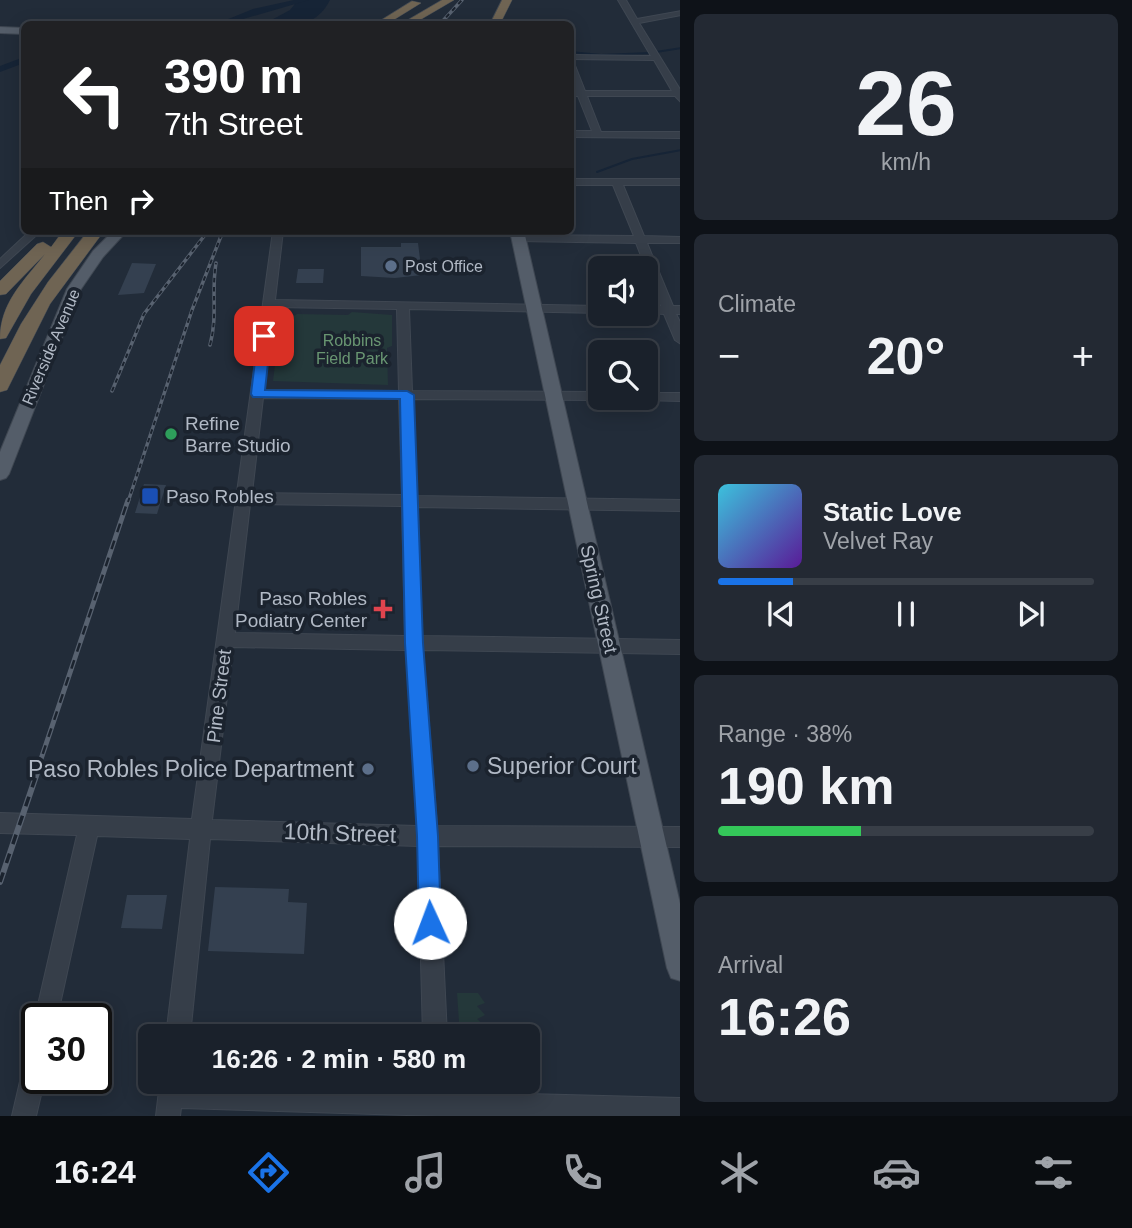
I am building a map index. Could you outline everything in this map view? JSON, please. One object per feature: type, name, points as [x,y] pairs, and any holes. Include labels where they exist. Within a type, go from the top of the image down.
[{"type":"highway","points":[[385,21],[422,0]]},
{"type":"highway","points":[[411,21],[449,0]]},
{"type":"highway","points":[[496,21],[507,0]]},
{"type":"highway","points":[[0,290],[56,235]]},
{"type":"highway","points":[[0,334],[23,293],[68,235]]},
{"type":"highway","points":[[0,386],[13,354],[41,302],[93,235]]},
{"type":"main road","points":[[0,32],[21,33]]},
{"type":"main road","name":"Riverside Avenue","points":[[0,474],[74,289],[98,254],[116,235]]},
{"type":"main road","name":"Spring Street","points":[[517,235],[680,964]]},
{"type":"street","points":[[622,0],[679,96]]},
{"type":"street","points":[[634,22],[680,13]]},
{"type":"street","points":[[574,60],[654,54]]},
{"type":"street","points":[[574,71],[598,135]]},
{"type":"street","points":[[574,93],[679,96]]},
{"type":"street","points":[[574,134],[680,135]]},
{"type":"street","points":[[574,181],[680,182]]},
{"type":"street","points":[[617,182],[640,239],[674,310],[680,336]]},
{"type":"street","points":[[0,265],[32,235]]},
{"type":"street","name":"Pine Street","points":[[179,1024],[201,828],[277,235]]},
{"type":"street","points":[[517,235],[680,240]]},
{"type":"street","points":[[268,303],[588,309]]},
{"type":"street","points":[[403,307],[414,643],[428,836],[435,1024]]},
{"type":"street","points":[[258,394],[588,396]]},
{"type":"street","points":[[658,397],[680,397]]},
{"type":"street","points":[[244,498],[680,506]]},
{"type":"street","points":[[226,640],[680,647]]},
{"type":"street","name":"10th Street","points":[[0,823],[428,836],[680,837]]},
{"type":"street","points":[[49,1003],[89,825]]},
{"type":"street","points":[[24,1116],[29,1094]]},
{"type":"street","points":[[171,1098],[385,1094]]},
{"type":"street","points":[[452,1094],[680,1110]]},
{"type":"green space","name":"Robbins Field Park","points":[[352,312],[392,315],[392,346],[387,348],[388,385],[273,381],[280,324],[297,314],[348,315]]},
{"type":"green space","points":[[457,993],[478,993],[485,1003],[477,1006],[485,1015],[477,1019],[482,1024],[459,1024]]},
{"type":"water","points":[[298,0],[330,0],[310,21],[270,21],[290,10]]},
{"type":"building","name":"Post Office","points":[[401,243],[418,243],[422,275],[395,278],[361,276],[361,247],[401,247]]},
{"type":"building","points":[[132,263],[156,264],[144,293],[118,295]]},
{"type":"building","points":[[298,269],[324,269],[323,283],[296,283]]},
{"type":"building","points":[[144,484],[166,485],[157,514],[135,513]]},
{"type":"building","points":[[215,887],[289,889],[288,902],[307,903],[304,954],[208,951]]},
{"type":"building","points":[[127,895],[167,895],[162,929],[121,928]]},
{"type":"waterway","points":[[228,21],[256,11],[305,0]]},
{"type":"waterway","points":[[656,52],[680,48]]},
{"type":"waterway","points":[[574,52],[601,55],[650,53]]},
{"type":"waterway","points":[[0,69],[21,61]]},
{"type":"waterway","points":[[597,172],[632,159],[680,150]]},
{"type":"railway","points":[[443,21],[462,0]]},
{"type":"railway","points":[[112,391],[144,314],[205,235]]},
{"type":"railway","points":[[128,502],[192,310],[221,235]]},
{"type":"railway","points":[[210,345],[214,324],[216,263]]},
{"type":"railway","points":[[37,771],[128,500]]},
{"type":"railway","points":[[0,882],[38,770]]},
{"type":"place","name":"Post Office","points":[[391,266]]},
{"type":"place","name":"Refine Barre Studio","points":[[171,434]]},
{"type":"place","name":"Paso Robles","points":[[150,496]]},
{"type":"place","name":"Paso Robles Podiatry Center","points":[[383,609]]},
{"type":"place","name":"Superior Court","points":[[473,766]]},
{"type":"place","name":"Paso Robles Police Department","points":[[368,769]]},
{"type":"route","points":[[264,336],[258,394],[407,395],[414,643],[428,836],[430,923]]}]
